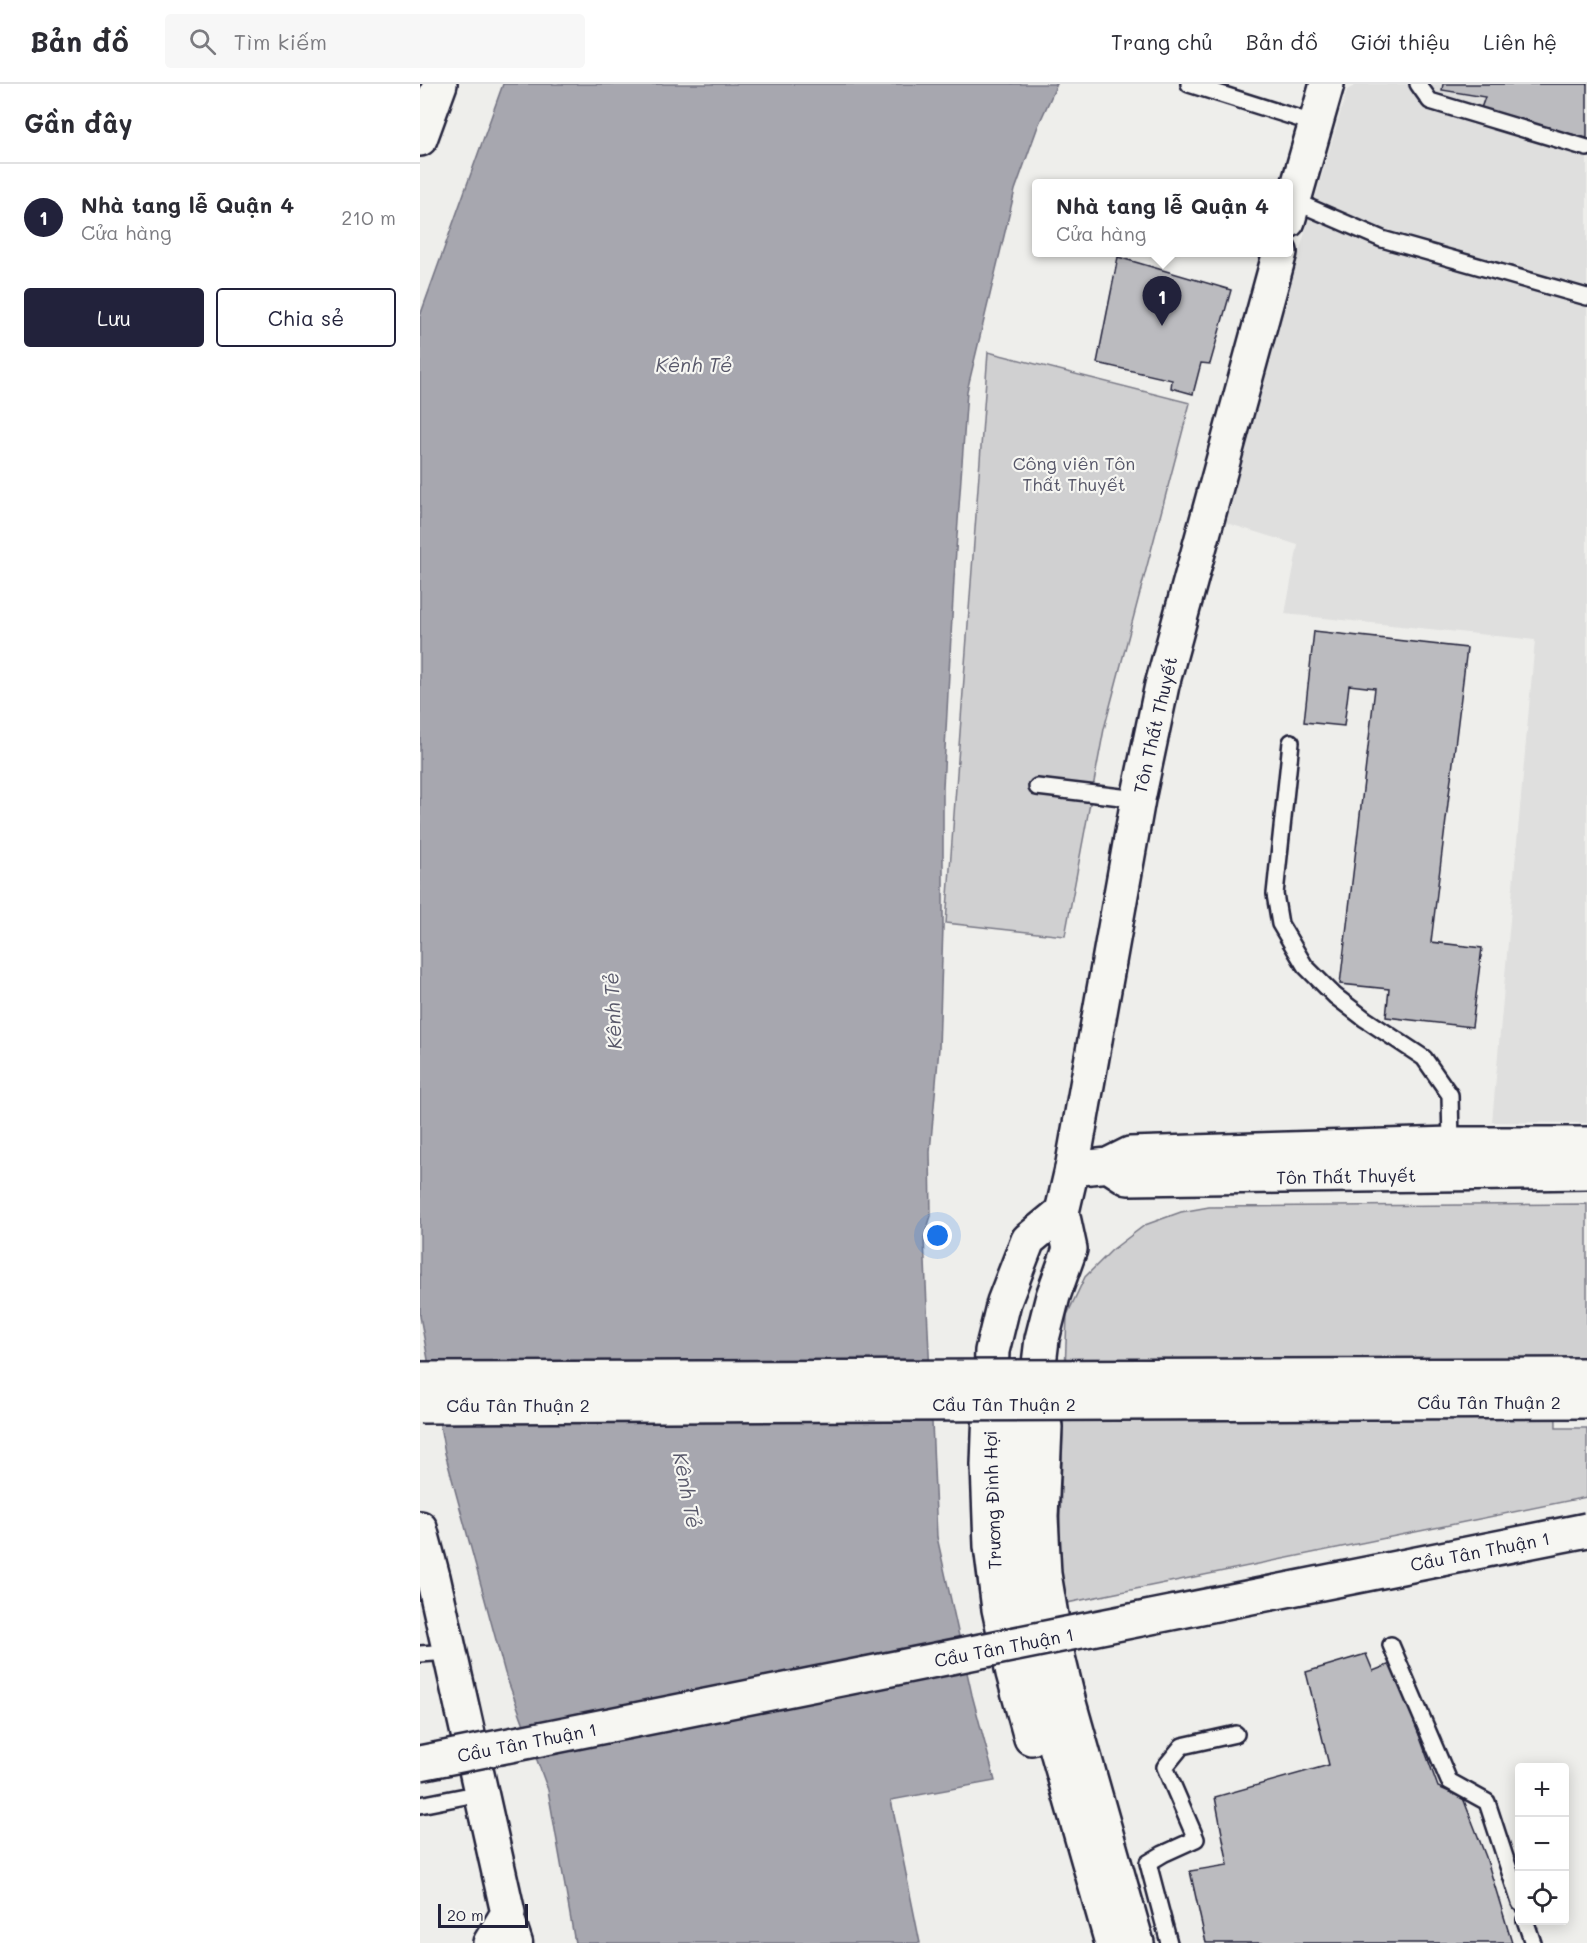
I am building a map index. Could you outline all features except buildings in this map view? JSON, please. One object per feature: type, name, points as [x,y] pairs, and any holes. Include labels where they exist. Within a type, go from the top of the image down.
[{"type":"main road","points":[[420,139],[440,84]]},
{"type":"main road","points":[[1293,204],[1327,84]]},
{"type":"main road","name":"Tôn Thất Thuyết","points":[[1279,257],[1162,685],[1138,800],[1072,1169],[1108,1165],[1130,1154],[1451,1144],[1587,1144]]},
{"type":"main road","name":"Tôn Thất Thuyết","points":[[1108,1165],[1128,1178],[1587,1172]]},
{"type":"main road","name":"Trương Đình Hợi","points":[[1072,1169],[1062,1212],[1070,1249],[1053,1296],[1042,1339],[1035,1398],[1019,1427],[1017,1470],[1019,1552],[1027,1618],[1050,1726],[1082,1791],[1137,1943]]},
{"type":"main road","name":"Trương Đình Hợi","points":[[1062,1212],[1028,1240],[1004,1302],[992,1351],[989,1410],[989,1517],[999,1609],[1013,1673],[1088,1943]]},
{"type":"main road","name":"Cầu Tân Thuận 2","points":[[420,1379],[1587,1375]]},
{"type":"main road","name":"Cầu Tân Thuận 2","points":[[420,1406],[1587,1401]]},
{"type":"main road","points":[[420,1528],[435,1653],[481,1793],[513,1928],[490,1943]]},
{"type":"main road","name":"Cầu Tân Thuận 1","points":[[420,1763],[1587,1530]]},
{"type":"main road","name":"Trương Đình Hợi","points":[[1082,1791],[1112,1943]]},
{"type":"lane","points":[[1189,84],[1316,124]]},
{"type":"lane","points":[[1418,84],[1430,101],[1587,147]]},
{"type":"lane","points":[[1293,212],[1382,240],[1587,297]]},
{"type":"lane","points":[[1291,742],[1275,894],[1280,924],[1305,966],[1335,996],[1424,1058],[1450,1095],[1451,1144]]},
{"type":"lane","points":[[1037,787],[1138,800]]},
{"type":"lane","points":[[1391,1645],[1449,1781],[1487,1802],[1515,1888]]},
{"type":"lane","points":[[1169,1943],[1148,1863],[1196,1839],[1165,1767],[1182,1746],[1236,1734]]},
{"type":"lane","points":[[420,1805],[481,1793]]},
{"type":"lane","points":[[1527,1925],[1533,1943]]},
{"type":"shaded area","points":[[1358,84],[1587,84],[1587,1123],[1492,1122],[1535,640],[1285,614],[1298,545],[1220,521],[1347,90]]},
{"type":"green space","name":"Công viên Tôn Thất Thuyết","points":[[988,352],[1190,403],[1104,729],[1065,936],[946,923]]},
{"type":"green space","points":[[1587,1204],[1587,1362],[1555,1362],[1556,1428],[1587,1428],[1587,1497],[1057,1605],[1067,1315],[1085,1277],[1112,1250],[1145,1225],[1181,1212],[1209,1207]]},
{"type":"water","name":"Kênh Tẻ","points":[[503,84],[1057,84],[1038,126],[1015,190],[967,391],[943,787],[943,927],[939,1048],[930,1152],[931,1216],[924,1238],[937,1537],[972,1695],[995,1781],[891,1800],[920,1943],[575,1943],[548,1790],[505,1673],[445,1453],[420,1316],[420,316]]},
{"type":"place","name":"Nhà tang lễ Quận 4","points":[[1162,326]]}]
